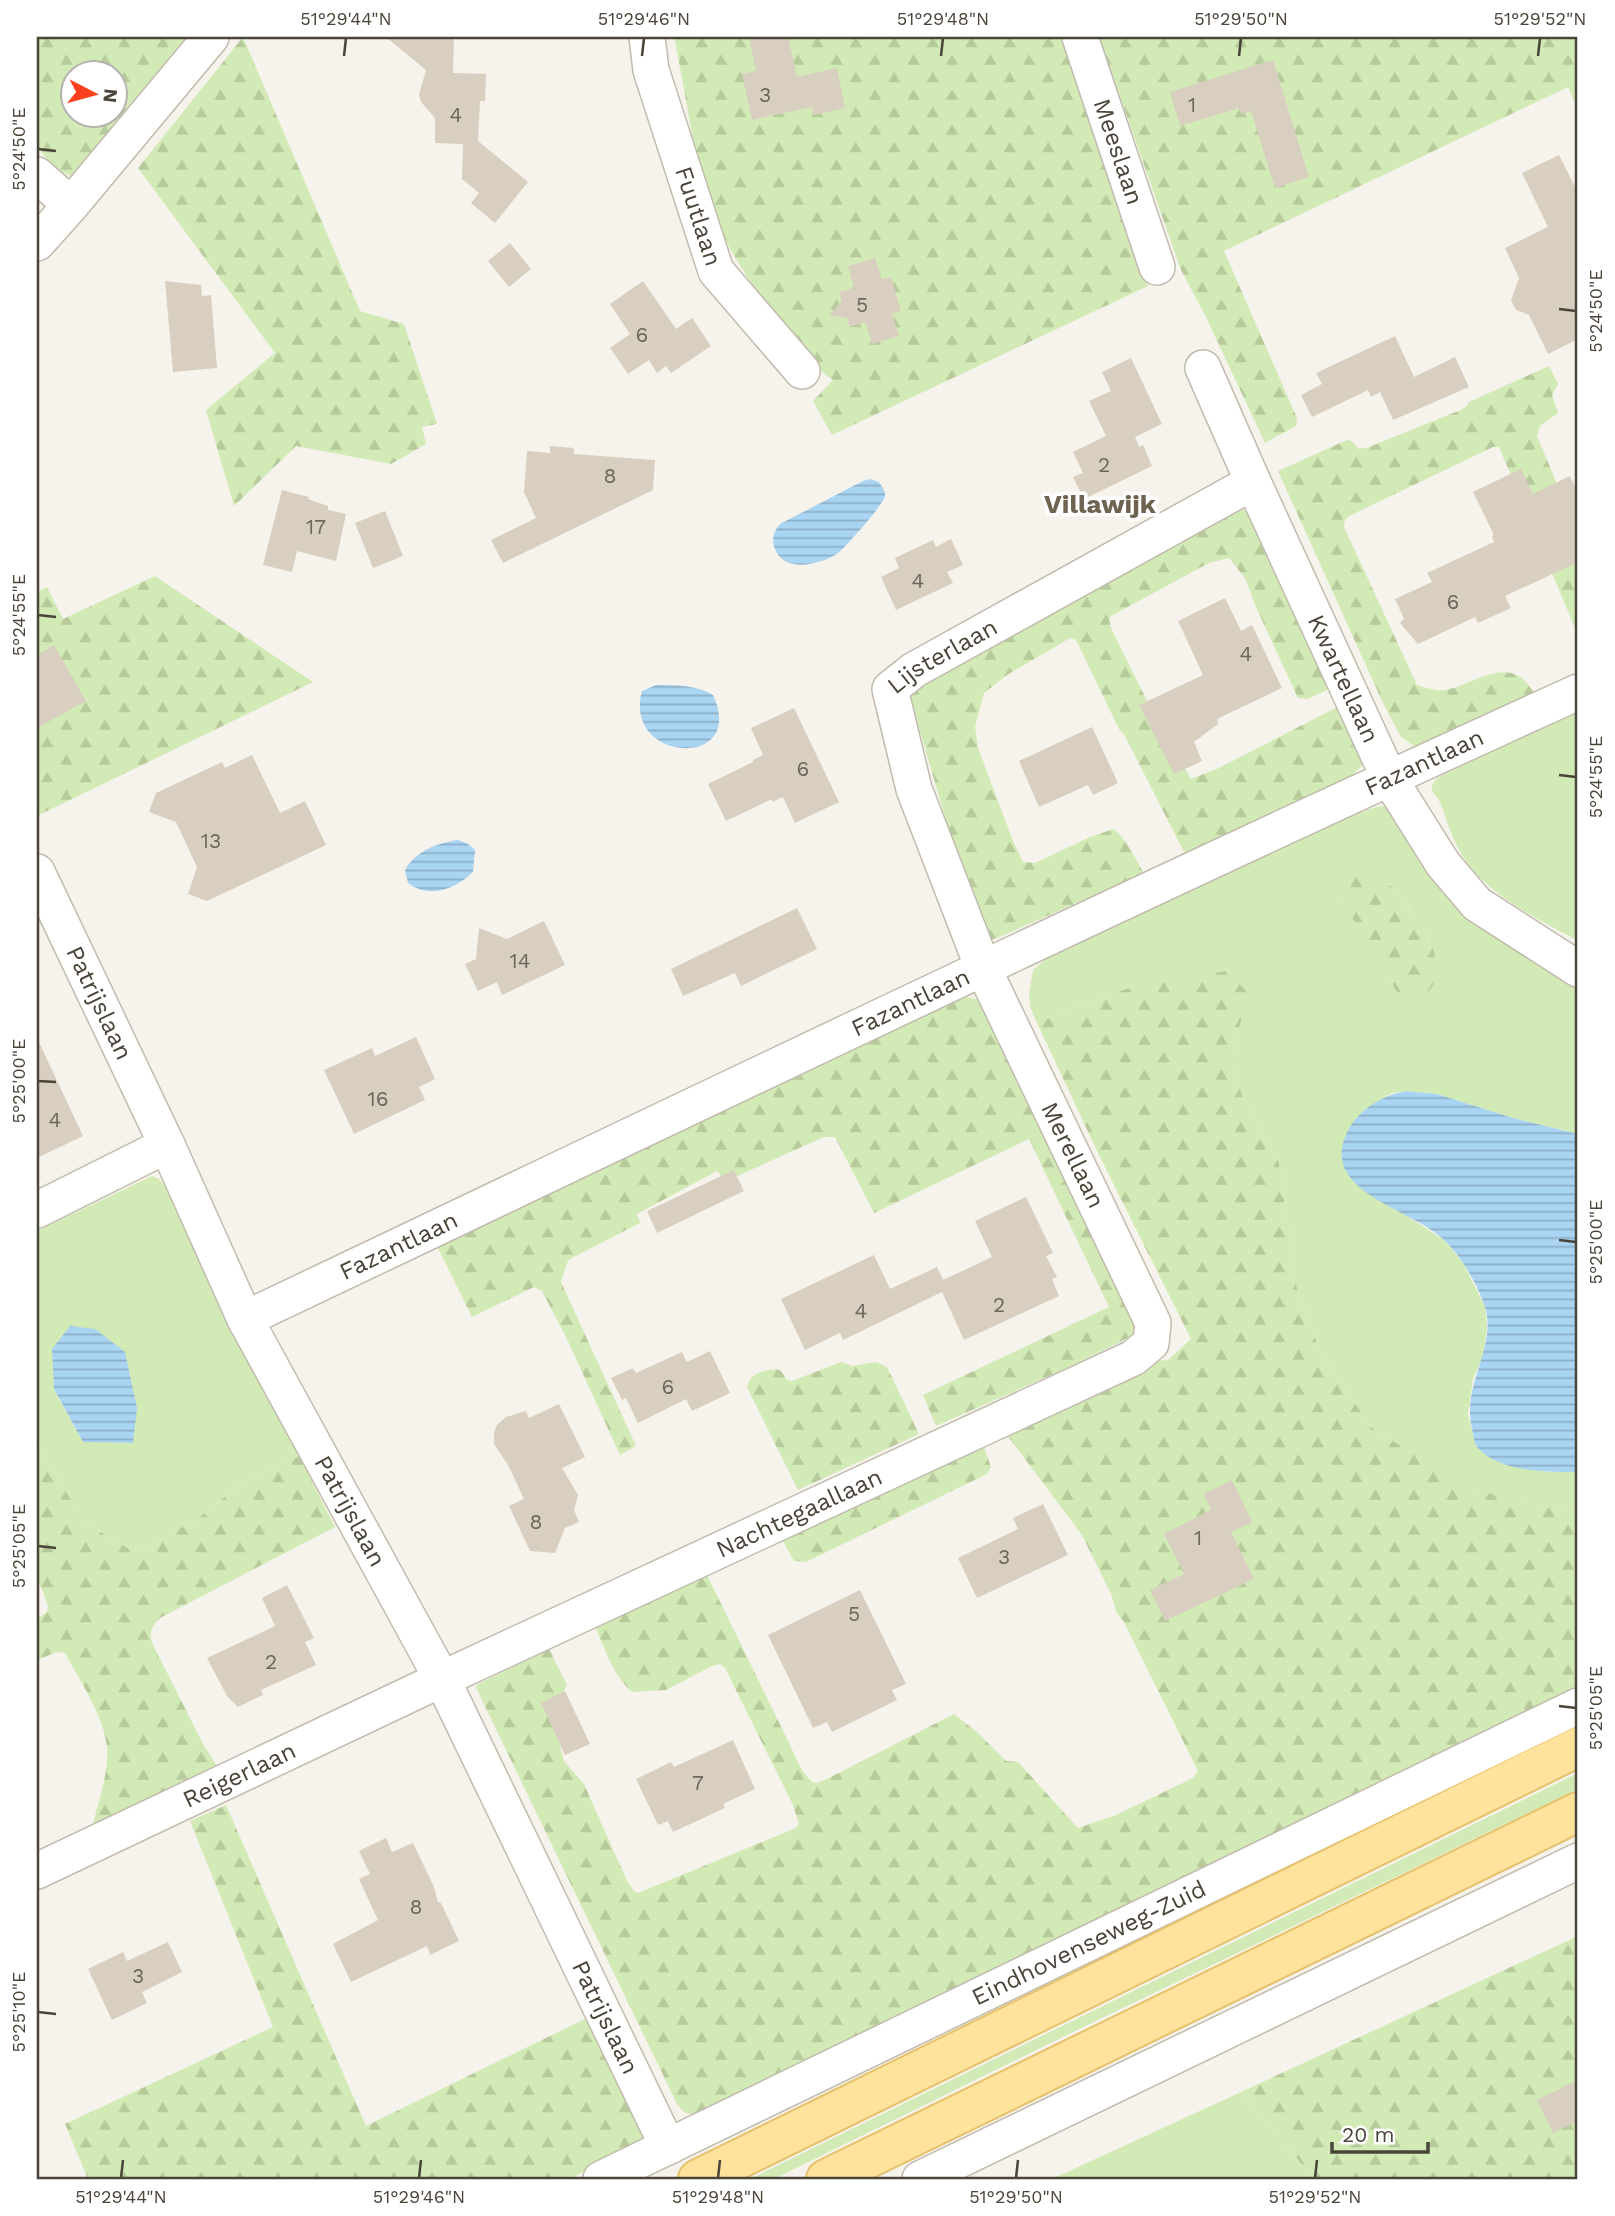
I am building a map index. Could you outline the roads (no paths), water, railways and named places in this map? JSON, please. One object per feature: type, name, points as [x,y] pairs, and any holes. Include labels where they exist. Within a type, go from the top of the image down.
[{"type":"main road","name":"Eindhovenseweg-Zuid","points":[[698,2179],[1578,1746]]},
{"type":"main road","points":[[826,2179],[1578,1812]]},
{"type":"street","points":[[37,243],[211,37]]},
{"type":"street","name":"Fuutlaan","points":[[647,37],[651,70],[716,271],[802,371]]},
{"type":"street","name":"Meeslaan","points":[[1080,37],[1157,267]]},
{"type":"street","points":[[37,176],[71,205]]},
{"type":"street","name":"Kwartellaan","points":[[1203,368],[1390,778],[1443,864],[1477,904],[1578,969]]},
{"type":"street","name":"Lijsterlaan","points":[[983,968],[915,789],[890,689],[914,670],[1253,482]]},
{"type":"street","name":"Fazantlaan","points":[[245,1319],[983,968],[1578,692]]},
{"type":"street","name":"Patrijslaan","points":[[37,872],[167,1145],[245,1319],[442,1679],[667,2147]]},
{"type":"street","name":"Merellaan","points":[[983,968],[1153,1323],[1151,1343]]},
{"type":"street","points":[[37,1210],[167,1145]]},
{"type":"street","name":"Nachtegaallaan","points":[[442,1679],[1133,1358],[1151,1343]]},
{"type":"street","name":"Reigerlaan","points":[[37,1871],[442,1679]]},
{"type":"street","name":"Eindhovenseweg-Zuid","points":[[601,2179],[1578,1706]]},
{"type":"street","points":[[920,2179],[1578,1861]]},
{"type":"water","points":[[870,479],[879,482],[884,490],[883,501],[837,554],[803,565],[780,557],[773,539],[780,524]]},
{"type":"water","points":[[656,685],[693,687],[713,695],[719,719],[714,736],[701,746],[683,748],[665,744],[650,733],[641,715],[642,691]]},
{"type":"water","points":[[458,840],[475,850],[473,872],[459,883],[442,890],[425,890],[408,883],[405,870],[415,858],[442,843]]},
{"type":"water","points":[[1406,1091],[1437,1094],[1513,1118],[1578,1134],[1578,1472],[1539,1471],[1511,1466],[1487,1456],[1478,1448],[1473,1436],[1471,1396],[1484,1350],[1487,1320],[1477,1287],[1463,1263],[1445,1241],[1430,1229],[1372,1196],[1355,1183],[1344,1168],[1342,1149],[1355,1120],[1375,1103]]},
{"type":"water","points":[[70,1326],[95,1329],[125,1352],[137,1408],[133,1443],[83,1442],[54,1389],[52,1349]]},
{"type":"district","name":"Villawijk","points":[[1100,504]]}]
